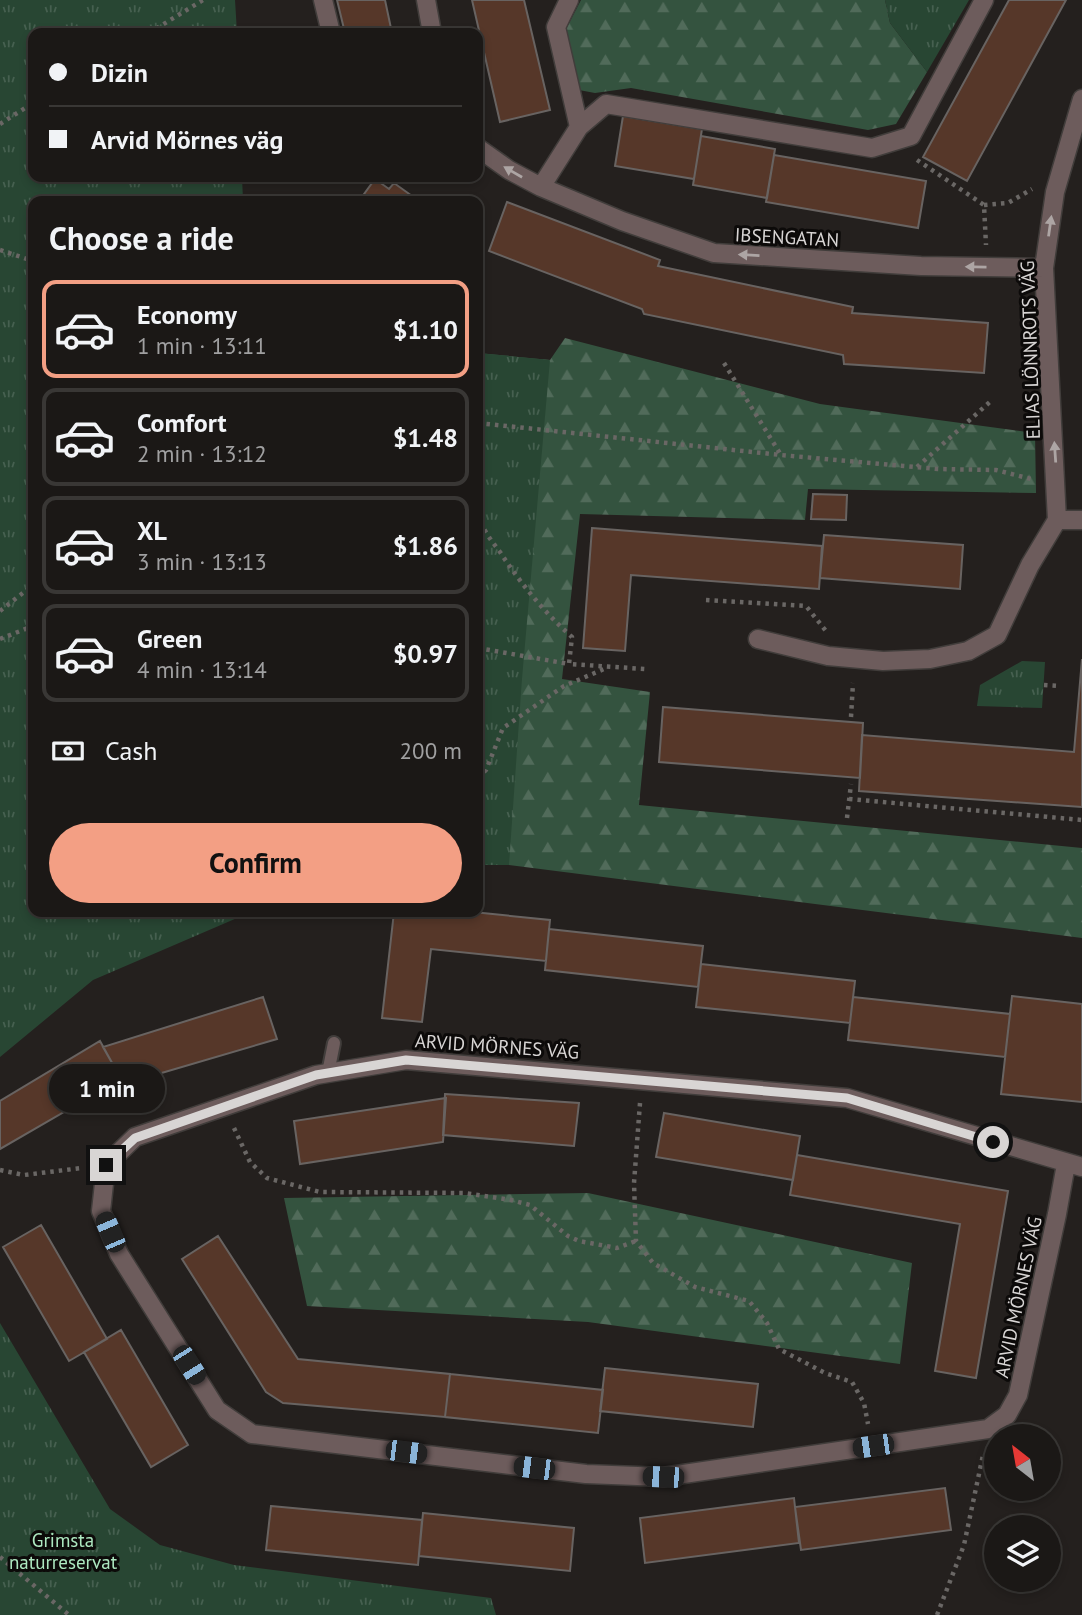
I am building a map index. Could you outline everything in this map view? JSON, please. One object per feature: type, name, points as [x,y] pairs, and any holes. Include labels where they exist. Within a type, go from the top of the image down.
[{"type":"street","points":[[323,0],[330,28]]},
{"type":"street","points":[[426,0],[431,28]]},
{"type":"street","points":[[569,0],[556,27],[579,127]]},
{"type":"street","points":[[541,187],[579,127],[606,104],[872,148],[911,136],[984,0]]},
{"type":"street","name":"ELIAS LÖNNROTS VÄG","points":[[1057,520],[1044,268],[1055,192],[1082,99]]},
{"type":"street","name":"IBSENGATAN","points":[[483,152],[509,170],[541,187],[622,221],[714,253],[921,266],[1044,268]]},
{"type":"street","points":[[758,639],[828,656],[883,661],[929,659],[968,651],[997,635],[1030,565],[1057,520],[1082,520]]},
{"type":"street","name":"ARVID MÖRNES VÄG","points":[[406,1060],[847,1098],[1074,1166],[1057,1214],[1018,1395],[1007,1415],[988,1429],[663,1477],[586,1474],[251,1434],[217,1410],[119,1254],[101,1211],[106,1165],[135,1138],[316,1075],[406,1060]]},
{"type":"lane","points":[[328,1073],[334,1042]]},
{"type":"path","points":[[157,28],[203,0]]},
{"type":"path","points":[[0,124],[28,106]]},
{"type":"path","points":[[891,142],[984,205],[1008,203],[1061,171]]},
{"type":"path","points":[[984,205],[987,267]]},
{"type":"path","points":[[0,250],[28,259]]},
{"type":"path","points":[[724,363],[781,456]]},
{"type":"path","points":[[916,467],[991,401]]},
{"type":"path","points":[[483,424],[781,456],[916,467],[996,470],[1039,481]]},
{"type":"path","points":[[483,528],[545,613],[572,637],[569,664]]},
{"type":"path","points":[[0,611],[28,589]]},
{"type":"path","points":[[706,600],[806,606],[832,636]]},
{"type":"path","points":[[0,639],[28,628]]},
{"type":"path","points":[[483,649],[569,664],[645,669]]},
{"type":"path","points":[[483,773],[503,728],[564,686],[607,667]]},
{"type":"path","points":[[851,717],[853,682]]},
{"type":"path","points":[[1044,685],[1060,686]]},
{"type":"path","points":[[848,818],[850,784]]},
{"type":"path","points":[[849,799],[1082,820]]},
{"type":"path","points":[[641,1098],[634,1184],[636,1241],[653,1263],[695,1287],[749,1301],[767,1323],[779,1349],[825,1373],[852,1382],[864,1404],[869,1428]]},
{"type":"path","points":[[232,1124],[250,1162],[267,1178],[320,1192],[466,1193],[510,1200],[530,1205],[568,1236],[579,1241],[617,1248],[636,1241]]},
{"type":"path","points":[[0,1170],[24,1175],[106,1165]]},
{"type":"path","points":[[937,1615],[964,1545],[984,1448]]},
{"type":"path","points":[[0,1557],[69,1615]]},
{"type":"green space","points":[[0,0],[235,0],[237,28],[28,28],[28,182],[242,182],[243,196],[28,196],[28,917],[239,917],[93,980],[0,1057]]},
{"type":"green space","points":[[581,0],[885,0],[890,23],[927,72],[896,124],[868,130],[631,88],[595,93],[579,90],[566,29]]},
{"type":"green space","points":[[885,0],[969,0],[927,72],[890,23]]},
{"type":"green space","points":[[565,338],[820,404],[1035,433],[1036,493],[808,489],[805,520],[580,514],[562,679],[650,692],[639,805],[1082,848],[1082,938],[509,865],[483,865],[483,353],[550,360]]},
{"type":"green space","points":[[483,353],[550,360],[509,865],[483,865]]},
{"type":"green space","points":[[1022,661],[1045,662],[1042,708],[977,706],[980,685]]},
{"type":"green space","points":[[588,1193],[912,1263],[900,1364],[588,1322],[307,1306],[284,1198]]},
{"type":"green space","name":"Grimsta naturreservat","points":[[0,1323],[110,1509],[160,1545],[234,1565],[491,1598],[496,1615],[0,1615]]},
{"type":"building","points":[[337,0],[385,0],[391,28],[344,28]]},
{"type":"building","points":[[472,0],[524,0],[550,110],[500,122],[483,48],[483,28],[478,28]]},
{"type":"building","points":[[1009,0],[1066,0],[967,181],[923,157]]},
{"type":"building","points":[[623,116],[702,129],[694,179],[615,166]]},
{"type":"building","points":[[701,136],[775,149],[767,198],[693,185]]},
{"type":"building","points":[[774,155],[926,181],[918,228],[766,202]]},
{"type":"building","points":[[373,182],[379,182],[389,189],[394,183],[412,196],[363,196]]},
{"type":"building","points":[[507,202],[660,260],[658,266],[853,307],[852,313],[988,323],[984,373],[844,364],[843,355],[644,314],[642,309],[489,251]]},
{"type":"building","points":[[813,494],[847,495],[846,520],[811,519]]},
{"type":"building","points":[[592,528],[822,546],[819,589],[631,575],[625,651],[583,648]]},
{"type":"building","points":[[824,535],[963,545],[960,589],[820,578]]},
{"type":"building","points":[[1082,659],[1082,807],[859,791],[862,735],[1074,752]]},
{"type":"building","points":[[663,707],[863,723],[860,778],[659,762]]},
{"type":"building","points":[[483,913],[550,920],[546,961],[431,949],[422,1022],[382,1018],[393,917],[483,917]]},
{"type":"building","points":[[549,929],[703,946],[698,987],[545,970]]},
{"type":"building","points":[[701,964],[855,981],[850,1023],[696,1007]]},
{"type":"building","points":[[1012,996],[1082,1004],[1082,1102],[1001,1094]]},
{"type":"building","points":[[263,997],[277,1039],[124,1084],[103,1047]]},
{"type":"building","points":[[853,997],[1010,1014],[1005,1057],[848,1040]]},
{"type":"building","points":[[100,1041],[121,1079],[0,1149],[0,1101]]},
{"type":"building","points":[[445,1094],[579,1103],[574,1146],[443,1135]]},
{"type":"building","points":[[446,1098],[443,1142],[300,1164],[294,1121]]},
{"type":"building","points":[[664,1113],[800,1136],[793,1180],[656,1157]]},
{"type":"building","points":[[797,1155],[1008,1191],[976,1378],[935,1371],[960,1224],[790,1195]]},
{"type":"building","points":[[41,1225],[107,1339],[69,1361],[3,1247]]},
{"type":"building","points":[[218,1236],[298,1359],[450,1374],[445,1417],[283,1403],[266,1392],[182,1259]]},
{"type":"building","points":[[121,1330],[188,1445],[151,1467],[84,1352]]},
{"type":"building","points":[[605,1368],[758,1384],[753,1427],[600,1411]]},
{"type":"building","points":[[450,1374],[603,1390],[598,1433],[445,1417]]},
{"type":"building","points":[[945,1488],[951,1530],[801,1550],[795,1507]]},
{"type":"building","points":[[794,1498],[799,1543],[645,1563],[640,1518]]},
{"type":"building","points":[[271,1506],[422,1520],[418,1565],[266,1550]]},
{"type":"building","points":[[423,1513],[574,1528],[570,1571],[419,1556]]},
{"type":"route","points":[[106,1165],[135,1138],[316,1075],[406,1060],[847,1098],[993,1142]]}]
